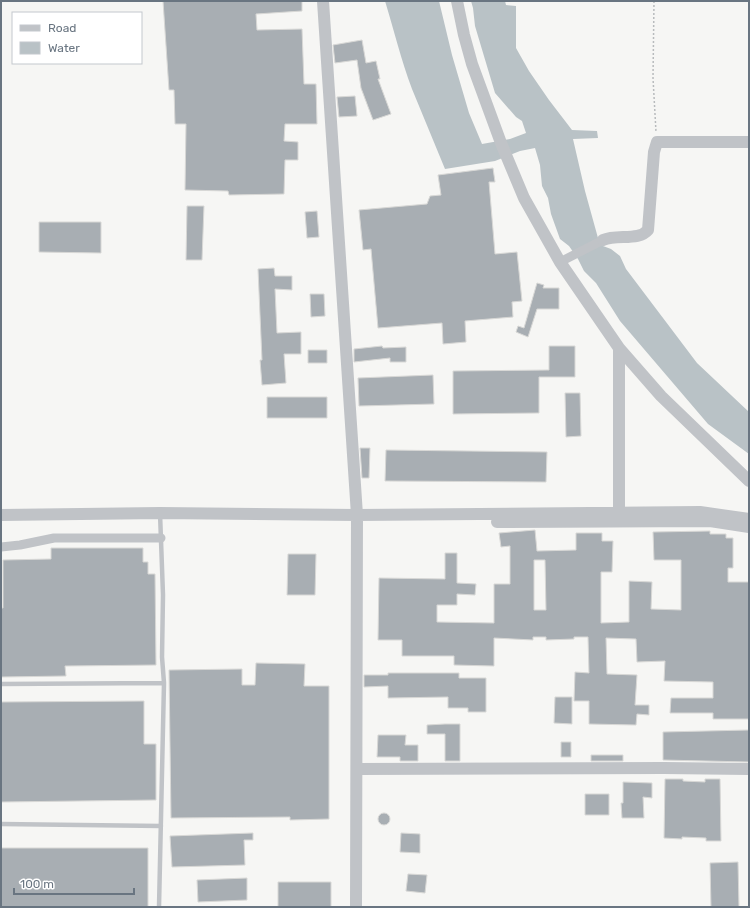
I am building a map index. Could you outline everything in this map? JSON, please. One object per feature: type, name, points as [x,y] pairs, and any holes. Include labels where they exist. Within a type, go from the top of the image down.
[{"type":"street","points":[[323,1],[357,519],[356,907]]},
{"type":"street","points":[[457,1],[472,64],[501,143],[524,198],[565,259],[619,348],[661,396],[749,481]]},
{"type":"street","points":[[565,259],[610,237],[638,236],[648,230],[654,152],[657,142],[749,142]]},
{"type":"street","points":[[619,348],[619,512]]},
{"type":"street","points":[[357,519],[619,512],[700,512],[749,519]]},
{"type":"street","points":[[1,515],[710,521],[749,527]]},
{"type":"street","points":[[1,520],[160,517]]},
{"type":"street","points":[[1,546],[20,545],[54,538],[161,538]]},
{"type":"street","points":[[357,770],[664,768],[749,769]]},
{"type":"lane","points":[[159,907],[164,683],[162,657],[163,595],[160,517]]},
{"type":"lane","points":[[1,684],[164,683]]},
{"type":"lane","points":[[1,824],[161,826]]},
{"type":"path","points":[[654,1],[653,78],[657,142]]},
{"type":"water","points":[[385,1],[439,1],[452,55],[469,113],[482,144],[510,139],[526,133],[522,121],[516,117],[495,93],[475,26],[471,1],[505,1],[506,5],[516,6],[516,48],[529,71],[572,130],[597,131],[598,138],[573,139],[598,238],[603,246],[611,249],[620,256],[626,269],[697,363],[749,412],[749,454],[708,424],[620,321],[596,283],[584,271],[569,246],[560,239],[551,214],[548,198],[542,186],[540,165],[535,148],[520,151],[495,161],[445,169],[408,78]]},
{"type":"building","points":[[163,1],[302,1],[302,11],[256,14],[257,30],[302,29],[304,84],[316,84],[317,124],[285,124],[284,141],[298,142],[298,160],[285,160],[284,194],[229,195],[228,191],[185,190],[186,124],[175,124],[174,90],[169,90]]},
{"type":"building","points":[[362,40],[366,63],[376,61],[380,79],[378,79],[391,114],[373,120],[361,88],[357,60],[335,63],[333,45]]},
{"type":"building","points":[[355,96],[357,116],[339,117],[337,97]]},
{"type":"building","points":[[493,168],[495,182],[489,182],[495,254],[517,252],[522,301],[512,302],[513,317],[465,321],[466,342],[443,344],[442,323],[378,328],[371,249],[363,250],[359,210],[427,204],[430,196],[441,195],[438,175]]},
{"type":"building","points":[[187,206],[204,206],[202,260],[186,260]]},
{"type":"building","points":[[317,211],[319,237],[307,238],[305,212]]},
{"type":"building","points":[[39,222],[101,222],[101,253],[39,252]]},
{"type":"building","points":[[274,268],[275,276],[292,276],[292,290],[275,289],[277,333],[301,332],[301,354],[284,354],[286,383],[262,385],[258,269]]},
{"type":"building","points":[[537,283],[544,285],[543,288],[559,288],[559,309],[537,309],[528,337],[516,332],[518,326],[524,328]]},
{"type":"building","points":[[310,294],[324,294],[325,316],[311,317]]},
{"type":"building","points":[[382,346],[383,348],[406,347],[406,362],[390,362],[390,358],[354,362],[354,349]]},
{"type":"building","points":[[549,346],[575,346],[575,377],[539,377],[539,413],[453,414],[453,371],[549,370]]},
{"type":"building","points":[[308,350],[327,350],[327,363],[308,363]]},
{"type":"building","points":[[433,375],[434,404],[359,406],[358,378]]},
{"type":"building","points":[[565,393],[580,393],[581,436],[566,437]]},
{"type":"building","points":[[267,397],[327,397],[327,418],[267,418]]},
{"type":"building","points":[[360,448],[370,448],[369,478],[362,478]]},
{"type":"building","points":[[386,450],[547,452],[546,482],[385,481]]},
{"type":"building","points":[[535,530],[537,551],[576,550],[576,533],[602,533],[602,541],[613,541],[612,572],[601,572],[601,623],[629,622],[629,581],[652,582],[651,609],[681,610],[681,560],[654,560],[653,532],[710,531],[710,534],[726,534],[726,538],[733,538],[733,568],[728,568],[728,582],[749,582],[749,719],[713,719],[713,713],[670,713],[671,698],[713,698],[713,682],[664,681],[665,661],[637,662],[636,639],[606,638],[607,674],[637,675],[635,705],[649,705],[649,715],[637,714],[636,725],[589,724],[589,701],[574,701],[575,672],[589,673],[588,637],[546,640],[546,637],[533,637],[533,640],[494,638],[494,666],[454,665],[454,656],[402,656],[402,640],[378,640],[379,578],[445,579],[445,553],[457,553],[457,583],[476,584],[475,595],[457,594],[457,605],[437,605],[437,622],[494,623],[494,584],[510,584],[510,546],[501,547],[499,533]],"holes":[[[534,560],[545,560],[546,610],[534,610]]]},
{"type":"building","points":[[51,548],[143,548],[143,562],[148,562],[148,574],[155,574],[156,665],[65,666],[66,676],[1,677],[3,560],[51,559]]},
{"type":"building","points":[[288,554],[316,554],[315,595],[287,595]]},
{"type":"building","points":[[256,663],[305,664],[304,686],[329,686],[329,819],[290,820],[290,817],[171,818],[169,670],[242,669],[242,685],[255,685]]},
{"type":"building","points":[[388,673],[459,673],[459,678],[486,678],[486,712],[468,712],[468,708],[448,708],[448,697],[388,698],[388,686],[364,687],[364,675],[388,675]]},
{"type":"building","points":[[555,697],[572,697],[572,724],[554,723]]},
{"type":"building","points":[[144,701],[144,744],[156,744],[156,800],[1,802],[1,702]]},
{"type":"building","points":[[460,724],[460,761],[445,761],[445,734],[427,734],[427,725]]},
{"type":"building","points":[[749,730],[749,762],[663,760],[663,732]]},
{"type":"building","points":[[378,735],[406,735],[405,745],[418,745],[418,761],[400,761],[400,757],[377,757]]},
{"type":"building","points":[[561,742],[571,742],[571,757],[561,757]]},
{"type":"building","points":[[591,755],[623,755],[623,761],[591,761]]},
{"type":"building","points":[[665,779],[683,779],[683,781],[705,782],[705,779],[720,779],[721,841],[706,841],[706,838],[664,838]]},
{"type":"building","points":[[623,782],[652,783],[652,798],[643,797],[644,818],[622,818],[621,803],[623,803]]},
{"type":"building","points":[[585,794],[609,794],[609,815],[585,815]]},
{"type":"building","points":[[382,813],[386,813],[390,819],[386,825],[382,825],[378,821],[378,817]]},
{"type":"building","points":[[253,833],[253,840],[244,840],[245,865],[172,867],[170,836]]},
{"type":"building","points":[[401,833],[420,834],[420,853],[400,852]]},
{"type":"building","points":[[1,848],[148,848],[148,907],[1,907]]},
{"type":"building","points":[[738,862],[739,907],[711,907],[710,863]]},
{"type":"building","points":[[408,874],[427,875],[425,893],[406,891]]},
{"type":"building","points":[[247,878],[247,900],[198,902],[197,880]]},
{"type":"building","points":[[278,882],[331,882],[331,907],[278,907]]}]
